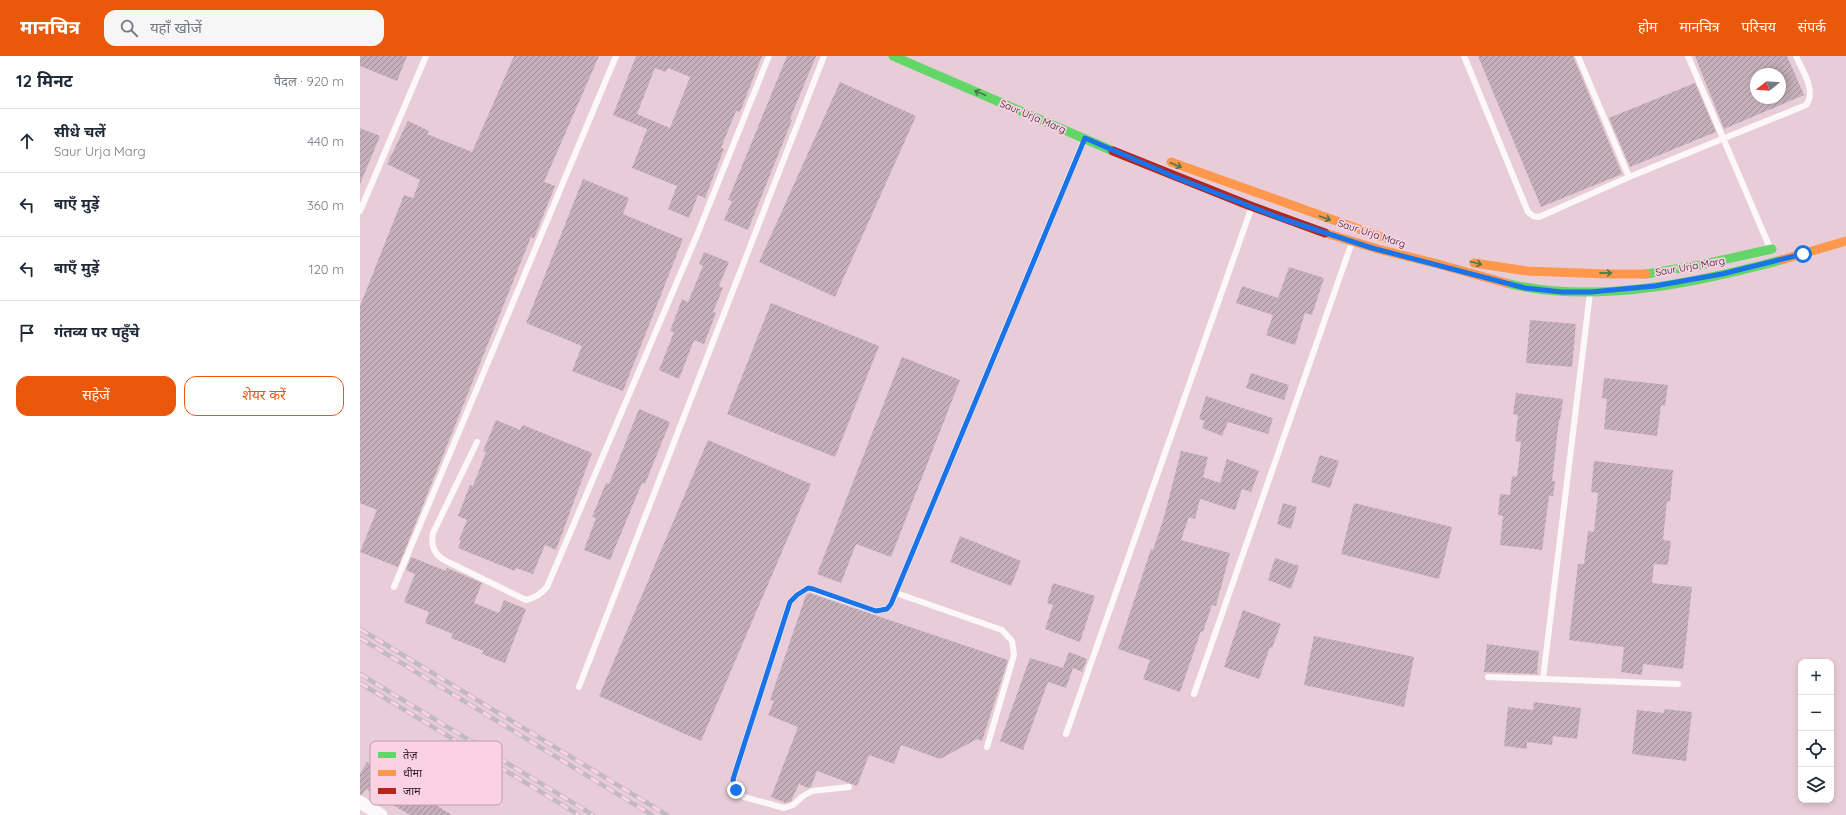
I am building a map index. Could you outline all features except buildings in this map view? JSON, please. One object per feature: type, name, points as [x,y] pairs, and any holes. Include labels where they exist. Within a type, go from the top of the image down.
[{"type":"street","name":"Saur Urja Marg","points":[[893,56],[908,59],[1175,177],[1251,207],[1353,241],[1525,288],[1562,292],[1591,292],[1655,286],[1722,274],[1846,241]]},
{"type":"street","name":"Saur Urja Marg","points":[[1160,158],[1181,167],[1391,240]]},
{"type":"street","points":[[1297,223],[1302,209]]},
{"type":"street","name":"Saur Urja Marg","points":[[1463,260],[1485,266],[1536,271],[1628,274],[1654,273],[1722,261],[1783,246]]},
{"type":"street","points":[[360,802],[378,814]]},
{"type":"lane","points":[[360,211],[426,56]]},
{"type":"lane","points":[[394,587],[616,56]]},
{"type":"lane","points":[[477,442],[433,533],[432,543],[434,550],[438,556],[444,560],[526,600],[534,598],[542,593],[547,587],[698,235],[769,56]]},
{"type":"lane","points":[[579,687],[824,56]]},
{"type":"lane","points":[[1464,56],[1528,212],[1533,216],[1544,215],[1630,177],[1724,140],[1806,105],[1809,100],[1810,90],[1796,56]]},
{"type":"lane","points":[[1578,56],[1630,177]]},
{"type":"lane","points":[[1688,56],[1775,261]]},
{"type":"lane","points":[[849,787],[812,791],[803,796],[793,805],[784,808],[739,794],[733,780],[790,602],[797,595],[808,588],[876,611],[887,609],[891,604],[1085,138]]},
{"type":"lane","points":[[1066,734],[1251,207]]},
{"type":"lane","points":[[1194,694],[1353,241]]},
{"type":"lane","points":[[1543,679],[1591,292]]},
{"type":"lane","points":[[896,593],[1002,630],[1012,641],[1014,655],[987,747]]},
{"type":"lane","points":[[1488,677],[1678,684]]},
{"type":"railway","points":[[360,629],[667,815]]},
{"type":"railway","points":[[360,638],[652,815]]},
{"type":"railway","points":[[360,674],[471,741]]},
{"type":"railway","points":[[360,683],[456,741]]},
{"type":"railway","points":[[502,760],[593,815]]},
{"type":"railway","points":[[502,769],[579,815]]},
{"type":"traffic: fast","points":[[893,56],[1113,151]]},
{"type":"traffic: fast","points":[[1646,274],[1700,265],[1772,249]]},
{"type":"traffic: fast","points":[[1506,283],[1539,289],[1574,292],[1609,291],[1679,283],[1781,260]]},
{"type":"traffic: slow","points":[[1171,162],[1384,238]]},
{"type":"traffic: slow","points":[[1325,233],[1378,249],[1506,283]]},
{"type":"traffic: slow","points":[[1781,260],[1846,241]]},
{"type":"traffic: slow","points":[[1474,263],[1527,271],[1646,274]]},
{"type":"traffic: jam","points":[[1113,151],[1248,205],[1325,233]]},
{"type":"route","points":[[736,790],[733,780],[735,773],[790,602],[803,590],[808,588],[876,611],[887,609],[891,604],[1085,138],[1175,177],[1280,218],[1372,248],[1481,275],[1525,288],[1562,292],[1591,292],[1655,286],[1722,274],[1803,254]]}]
